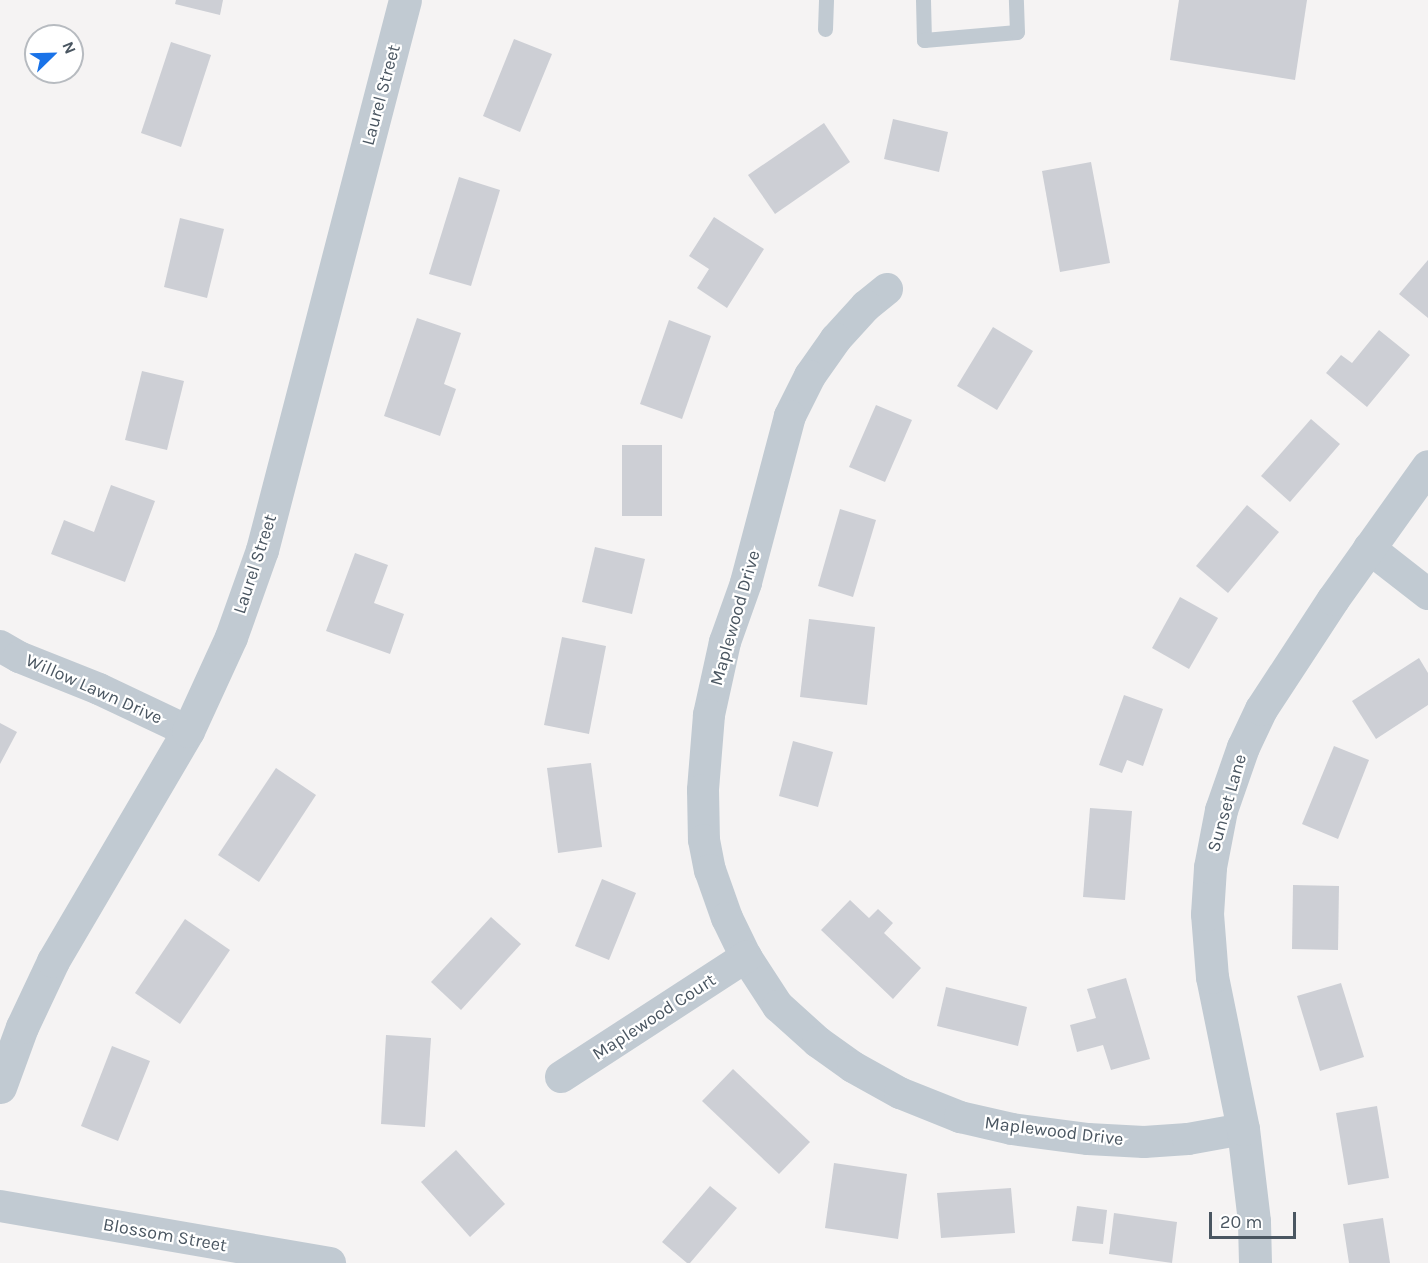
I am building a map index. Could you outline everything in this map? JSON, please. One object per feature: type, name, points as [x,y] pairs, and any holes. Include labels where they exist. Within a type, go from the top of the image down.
[{"type":"street","name":"Laurel Street","points":[[0,1087],[22,1027],[53,961],[188,731],[231,637],[262,550],[405,0]]},
{"type":"street","name":"Maplewood Drive","points":[[887,289],[866,306],[836,339],[810,376],[790,416],[746,583],[725,642],[709,715],[703,790],[704,840],[710,870],[727,918],[746,957],[778,1006],[818,1042],[853,1067],[900,1094],[960,1117],[1012,1129],[1088,1139],[1144,1142],[1188,1139],[1243,1129]]},
{"type":"street","name":"Sunset Lane","points":[[1255,1263],[1254,1221],[1243,1129],[1214,988],[1209,935],[1210,867],[1221,810],[1243,747],[1261,709],[1369,548],[1428,466]]},
{"type":"street","points":[[1369,548],[1428,594]]},
{"type":"street","name":"Willow Lawn Drive","points":[[0,646],[29,661],[99,688],[188,731]]},
{"type":"street","name":"Maplewood Court","points":[[561,1077],[746,957]]},
{"type":"street","name":"Blossom Street","points":[[0,1206],[330,1263]]},
{"type":"lane","points":[[825,0],[825,29]]},
{"type":"lane","points":[[923,0],[924,40],[1017,32],[1016,0]]},
{"type":"building","points":[[176,0],[223,0],[220,15],[175,4]]},
{"type":"building","points":[[1179,0],[1307,0],[1295,80],[1170,60]]},
{"type":"building","points":[[514,39],[552,54],[520,132],[483,116]]},
{"type":"building","points":[[171,42],[211,55],[181,147],[141,133]]},
{"type":"building","points":[[893,119],[948,132],[939,172],[884,159]]},
{"type":"building","points":[[824,123],[850,162],[775,214],[748,175]]},
{"type":"building","points":[[1091,162],[1110,263],[1060,272],[1042,171]]},
{"type":"building","points":[[459,177],[500,190],[471,286],[429,274]]},
{"type":"building","points":[[714,217],[764,249],[727,308],[697,288],[709,269],[689,256]]},
{"type":"building","points":[[180,218],[224,229],[207,298],[164,287]]},
{"type":"building","points":[[1428,260],[1428,318],[1399,294]]},
{"type":"building","points":[[417,318],[461,333],[444,384],[456,389],[440,436],[384,416]]},
{"type":"building","points":[[669,320],[711,336],[682,419],[640,404]]},
{"type":"building","points":[[993,327],[1033,351],[997,410],[957,386]]},
{"type":"building","points":[[1379,330],[1410,355],[1367,407],[1326,373],[1341,355],[1352,363]]},
{"type":"building","points":[[142,371],[184,381],[167,450],[125,440]]},
{"type":"building","points":[[876,405],[912,420],[885,482],[849,467]]},
{"type":"building","points":[[1311,419],[1340,444],[1290,502],[1261,476]]},
{"type":"building","points":[[622,445],[662,445],[662,516],[622,516]]},
{"type":"building","points":[[111,485],[155,501],[125,582],[51,554],[64,520],[94,532]]},
{"type":"building","points":[[1247,505],[1279,532],[1228,593],[1196,566]]},
{"type":"building","points":[[840,509],[876,520],[853,597],[818,586]]},
{"type":"building","points":[[595,547],[645,559],[632,614],[582,602]]},
{"type":"building","points":[[355,553],[388,565],[374,603],[404,614],[390,654],[326,631]]},
{"type":"building","points":[[1180,597],[1218,618],[1189,669],[1152,648]]},
{"type":"building","points":[[809,619],[875,627],[867,705],[800,697]]},
{"type":"building","points":[[562,637],[606,646],[589,734],[544,725]]},
{"type":"building","points":[[1419,658],[1428,673],[1428,705],[1376,739],[1352,701]]},
{"type":"building","points":[[1124,695],[1163,709],[1143,766],[1127,760],[1122,773],[1099,765]]},
{"type":"building","points":[[0,723],[17,732],[0,764]]},
{"type":"building","points":[[793,741],[833,752],[818,807],[779,796]]},
{"type":"building","points":[[1334,746],[1369,760],[1338,839],[1302,824]]},
{"type":"building","points":[[591,763],[602,847],[558,853],[547,768]]},
{"type":"building","points":[[276,768],[316,795],[259,882],[218,855]]},
{"type":"building","points":[[1090,808],[1132,811],[1125,900],[1083,897]]},
{"type":"building","points":[[602,879],[636,893],[609,960],[575,946]]},
{"type":"building","points":[[1293,885],[1339,886],[1338,950],[1292,949]]},
{"type":"building","points":[[850,900],[869,918],[878,909],[893,923],[884,933],[921,968],[893,999],[821,930]]},
{"type":"building","points":[[491,917],[521,944],[461,1010],[431,982]]},
{"type":"building","points":[[185,919],[230,950],[180,1024],[135,993]]},
{"type":"building","points":[[1126,978],[1150,1059],[1111,1070],[1103,1045],[1077,1052],[1070,1025],[1096,1018],[1087,989]]},
{"type":"building","points":[[1341,983],[1364,1057],[1320,1071],[1297,996]]},
{"type":"building","points":[[946,987],[1027,1007],[1018,1046],[937,1026]]},
{"type":"building","points":[[386,1035],[431,1038],[425,1127],[381,1124]]},
{"type":"building","points":[[112,1046],[150,1061],[118,1141],[81,1126]]},
{"type":"building","points":[[733,1069],[810,1142],[779,1174],[702,1101]]},
{"type":"building","points":[[1377,1106],[1389,1178],[1348,1185],[1336,1113]]},
{"type":"building","points":[[456,1150],[505,1204],[470,1237],[421,1182]]},
{"type":"building","points":[[834,1163],[907,1174],[898,1239],[825,1228]]},
{"type":"building","points":[[710,1186],[737,1208],[690,1263],[687,1263],[662,1242]]},
{"type":"building","points":[[1011,1188],[1015,1233],[941,1238],[937,1193]]},
{"type":"building","points":[[1077,1206],[1107,1210],[1103,1244],[1072,1241]]},
{"type":"building","points":[[1114,1213],[1177,1222],[1172,1263],[1109,1254]]},
{"type":"building","points":[[1383,1218],[1390,1263],[1349,1263],[1343,1224]]}]
